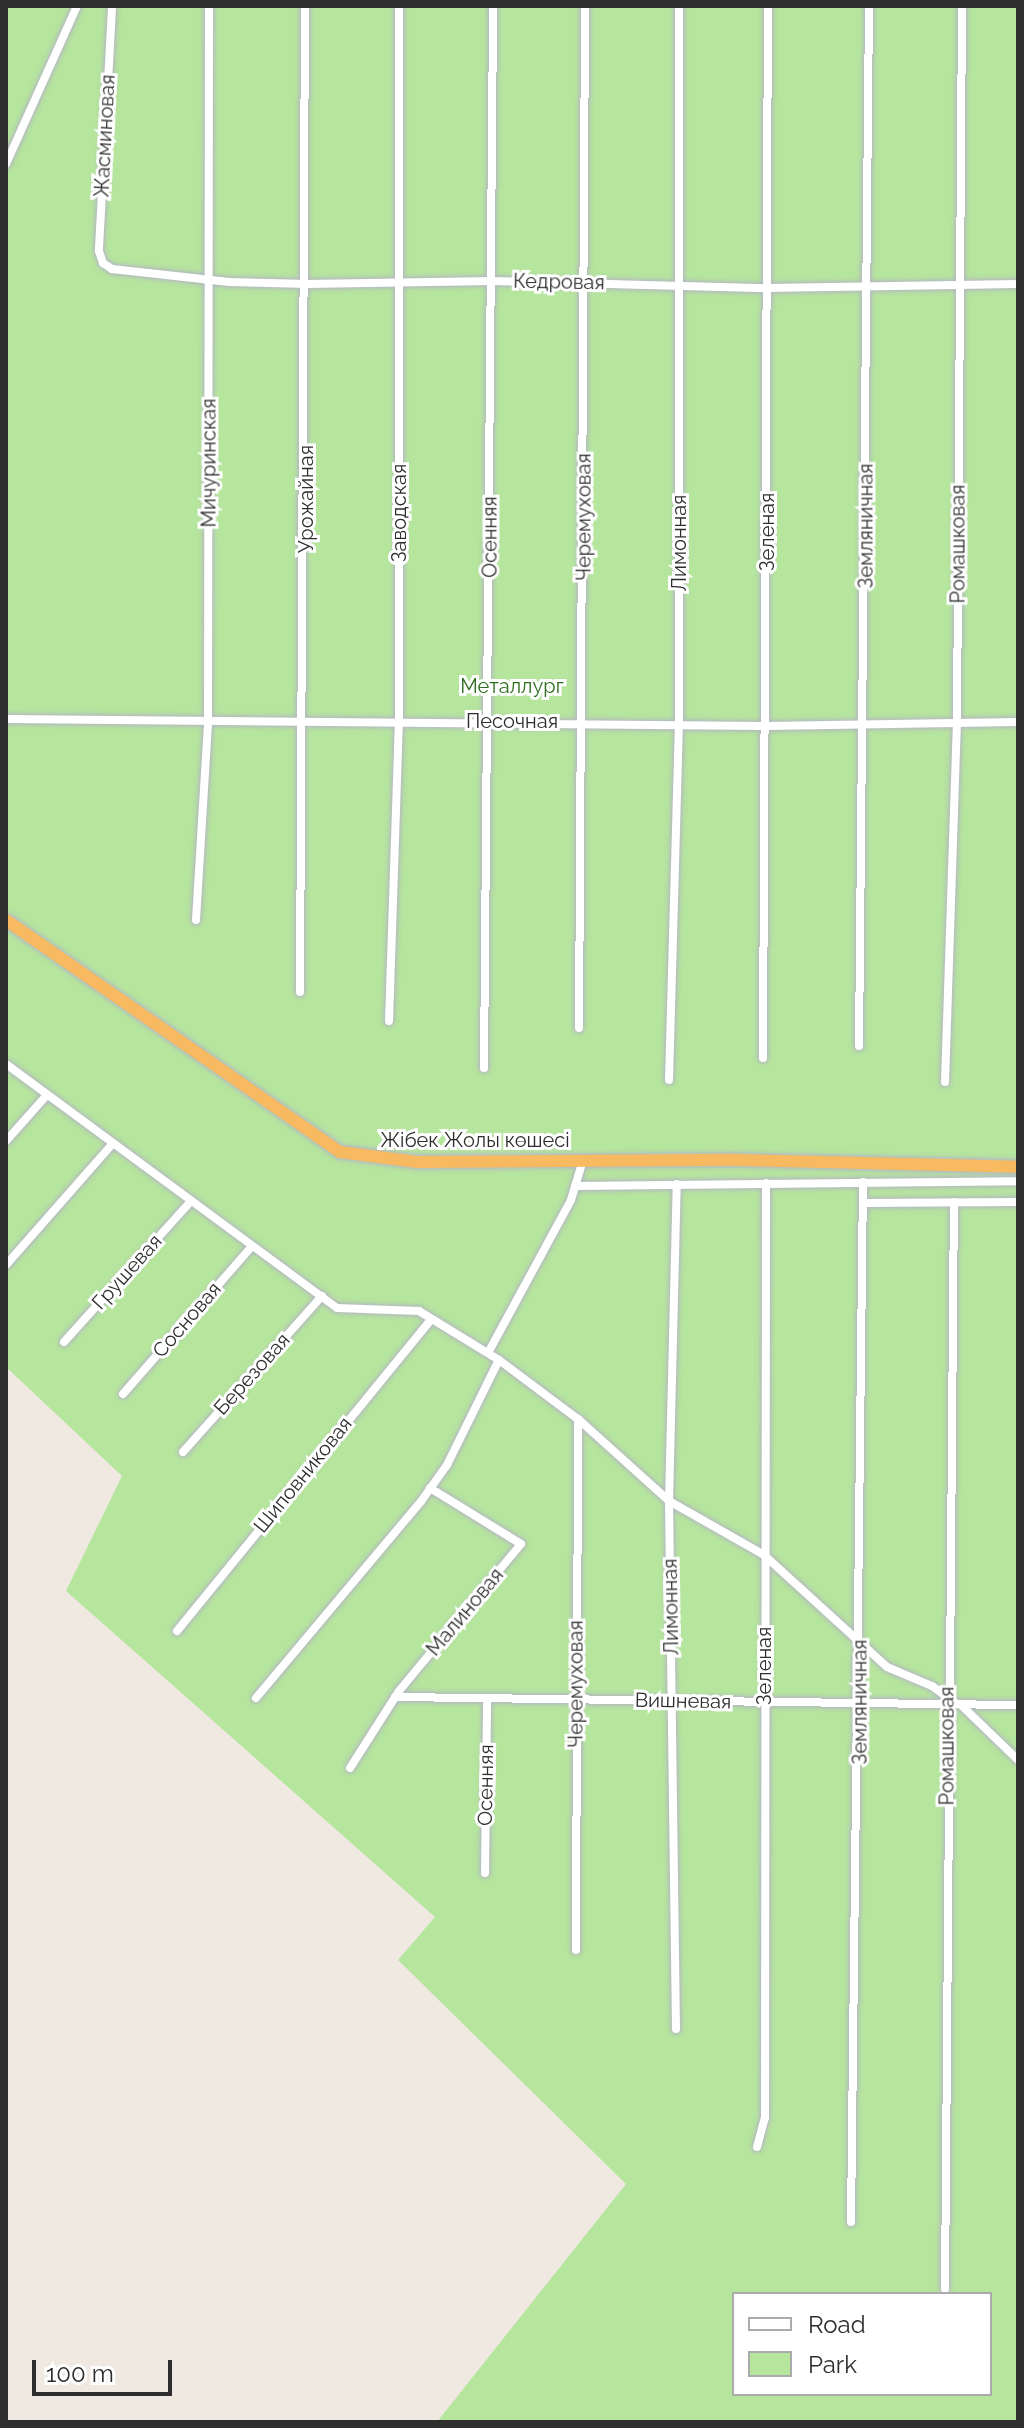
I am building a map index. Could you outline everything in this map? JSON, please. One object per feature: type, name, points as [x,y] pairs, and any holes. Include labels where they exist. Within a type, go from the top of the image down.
[{"type":"highway","name":"Жібек Жолы көшесі","points":[[6,920],[340,1152],[403,1162],[583,1160],[1018,1167]]},
{"type":"street","points":[[6,164],[77,6]]},
{"type":"street","name":"Мичуринская","points":[[196,920],[208,721],[209,6]]},
{"type":"street","name":"Урожайная","points":[[300,992],[305,722],[305,6]]},
{"type":"street","name":"Заводская","points":[[389,1021],[399,722],[399,6]]},
{"type":"street","name":"Осенняя","points":[[484,1068],[493,6]]},
{"type":"street","name":"Черемуховая","points":[[579,1028],[585,721],[585,6]]},
{"type":"street","name":"Лимонная","points":[[669,1080],[679,721],[679,6]]},
{"type":"street","name":"Зеленая","points":[[763,1058],[768,6]]},
{"type":"street","name":"Земляничная","points":[[859,1046],[866,721],[869,6]]},
{"type":"street","name":"Ромашковая","points":[[945,1082],[957,721],[962,6]]},
{"type":"street","name":"Жасминовая","points":[[103,263],[99,251],[112,8]]},
{"type":"street","name":"Кедровая","points":[[103,263],[157,276],[209,276],[229,282],[307,284],[492,281],[679,283],[767,288],[867,283],[1018,284]]},
{"type":"street","name":"Песочная","points":[[6,719],[679,721],[766,726],[866,721],[1018,722]]},
{"type":"street","points":[[6,1064],[337,1308],[419,1311],[499,1360],[578,1419],[669,1501],[764,1555],[887,1667],[947,1694],[1018,1760]]},
{"type":"street","points":[[6,1141],[47,1095]]},
{"type":"street","points":[[6,1265],[113,1143]]},
{"type":"street","points":[[488,1353],[575,1186],[583,1160]]},
{"type":"street","points":[[575,1186],[1018,1181]]},
{"type":"street","name":"Земляничная","points":[[851,2222],[861,1704],[863,1182]]},
{"type":"street","name":"Зеленая","points":[[757,2147],[765,2118],[763,1702],[766,1183]]},
{"type":"street","name":"Лимонная","points":[[676,2029],[669,1501],[677,1184]]},
{"type":"street","name":"Грушевая","points":[[64,1342],[191,1201]]},
{"type":"street","name":"Ромашковая","points":[[945,2289],[947,1694],[954,1202]]},
{"type":"street","points":[[863,1203],[1018,1202]]},
{"type":"street","name":"Сосновая","points":[[123,1394],[252,1246]]},
{"type":"street","name":"Березовая","points":[[183,1452],[322,1296]]},
{"type":"street","name":"Шиповниковая","points":[[177,1631],[431,1320]]},
{"type":"street","points":[[256,1698],[430,1488],[499,1360]]},
{"type":"street","name":"Черемуховая","points":[[576,1950],[578,1419]]},
{"type":"street","name":"Малиновая","points":[[350,1768],[395,1697],[521,1544],[430,1488]]},
{"type":"street","name":"Вишневая","points":[[395,1697],[1018,1705]]},
{"type":"street","name":"Осенняя","points":[[485,1873],[487,1698]]},
{"type":"green space","name":"Металлург","points":[[6,6],[1018,6],[1018,2422],[437,2422],[626,2184],[398,1960],[435,1917],[66,1591],[122,1476],[6,1367]]}]
